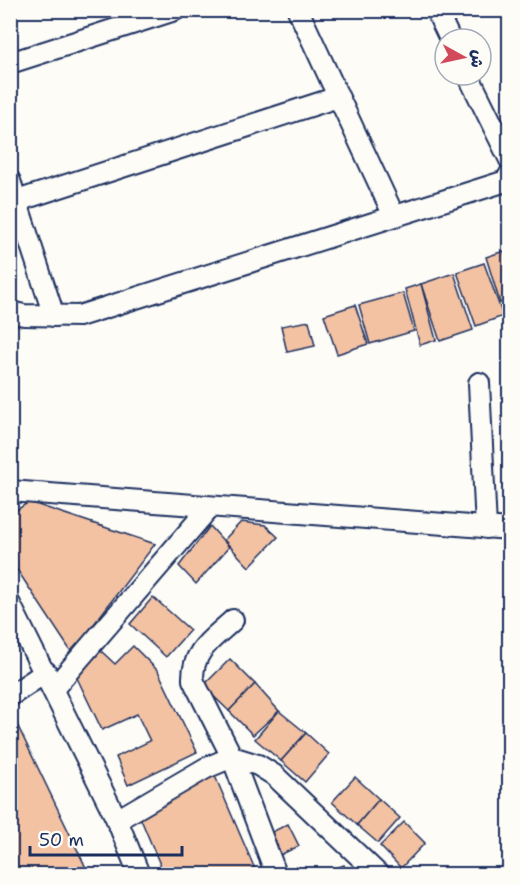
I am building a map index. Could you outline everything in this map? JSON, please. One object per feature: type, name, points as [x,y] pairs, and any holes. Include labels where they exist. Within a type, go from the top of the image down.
[{"type":"street","points":[[10,63],[174,10]]},
{"type":"street","points":[[298,10],[394,216]]},
{"type":"street","points":[[436,10],[444,27]]},
{"type":"street","points":[[474,87],[510,160]]},
{"type":"street","points":[[14,200],[338,97]]},
{"type":"street","points":[[10,312],[24,315],[79,316],[506,181],[510,174]]},
{"type":"street","points":[[10,181],[14,200],[54,316]]},
{"type":"street","points":[[479,383],[486,528]]},
{"type":"street","points":[[10,491],[208,508],[510,529]]},
{"type":"street","points":[[10,696],[50,680],[208,508]]},
{"type":"street","points":[[10,604],[50,680],[117,820],[139,874]]},
{"type":"street","points":[[233,620],[195,656],[192,666],[193,680],[232,756],[276,874]]},
{"type":"street","points":[[117,820],[206,768],[232,756],[258,765],[274,775],[378,874]]},
{"type":"building","points":[[504,251],[510,269],[510,300],[500,303],[486,257]]},
{"type":"building","points":[[484,263],[503,316],[476,326],[457,272]]},
{"type":"building","points":[[454,273],[473,330],[440,341],[421,284]]},
{"type":"building","points":[[421,284],[436,340],[420,345],[405,289]]},
{"type":"building","points":[[403,293],[414,331],[370,344],[359,305]]},
{"type":"building","points":[[355,305],[368,344],[337,354],[324,315]]},
{"type":"building","points":[[309,321],[315,346],[287,352],[281,326]]},
{"type":"building","points":[[29,502],[155,544],[72,653],[10,559],[10,514]]},
{"type":"building","points":[[241,522],[265,525],[278,537],[249,567],[224,540]]},
{"type":"building","points":[[210,526],[229,547],[196,584],[179,566]]},
{"type":"building","points":[[153,597],[190,630],[166,657],[130,624]]},
{"type":"building","points":[[133,646],[158,671],[197,752],[128,785],[116,757],[150,741],[137,714],[102,730],[76,676],[101,651],[115,664]]},
{"type":"building","points":[[230,659],[255,684],[229,711],[203,686]]},
{"type":"building","points":[[255,684],[279,711],[253,735],[229,711]]},
{"type":"building","points":[[279,711],[306,733],[281,761],[255,739]]},
{"type":"building","points":[[12,714],[89,874],[16,874],[10,863]]},
{"type":"building","points":[[306,733],[329,754],[305,782],[281,761]]},
{"type":"building","points":[[215,776],[257,874],[164,874],[137,810]]},
{"type":"building","points":[[355,777],[379,799],[357,825],[332,802]]},
{"type":"building","points":[[379,799],[400,818],[378,843],[357,825]]},
{"type":"building","points":[[404,822],[425,843],[401,868],[380,846]]},
{"type":"building","points":[[288,824],[299,846],[278,856],[268,834]]},
{"type":"building","points":[[344,865],[348,874],[321,874]]}]
